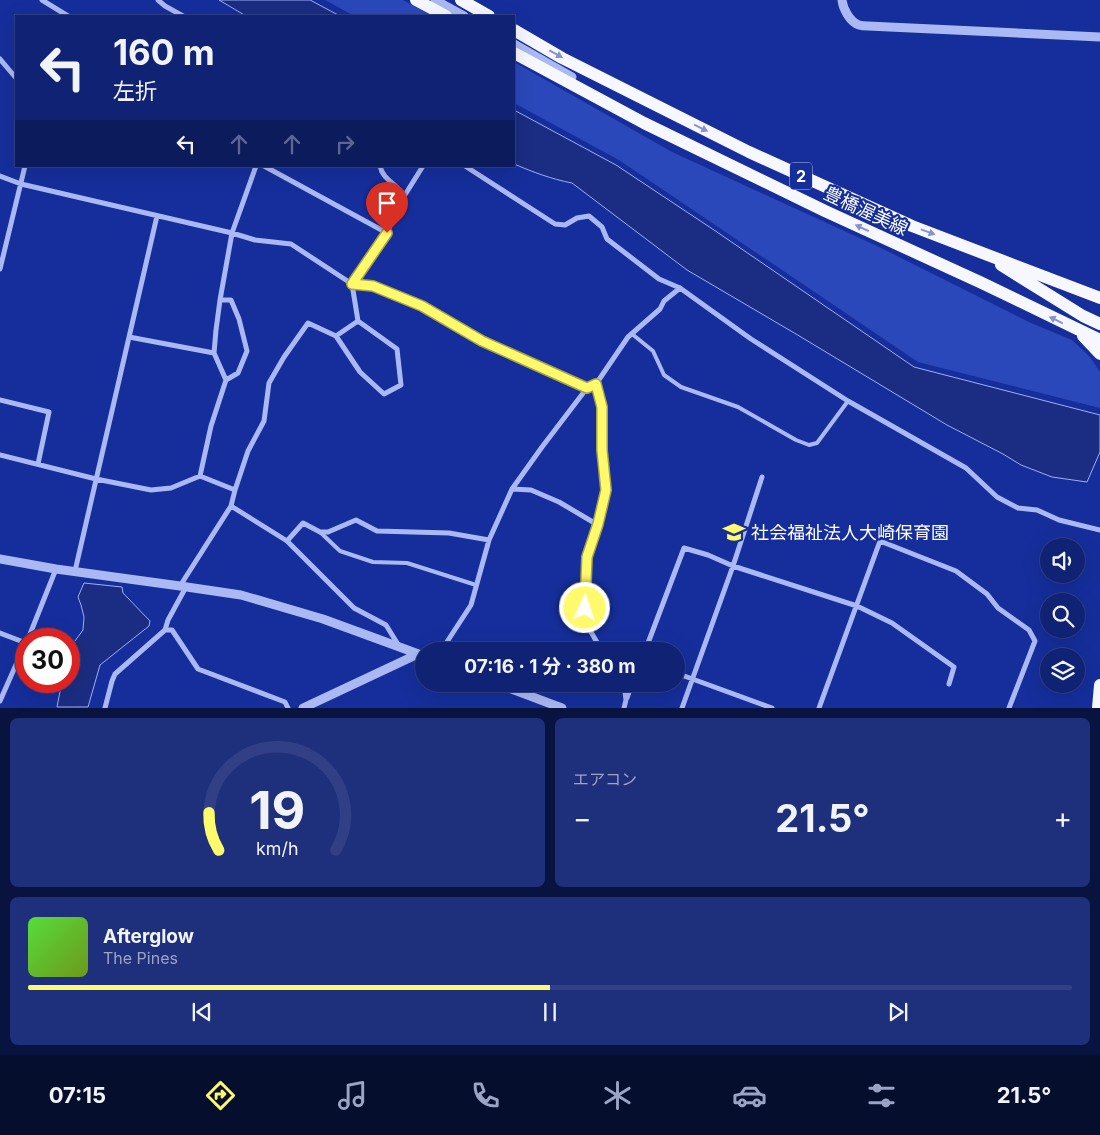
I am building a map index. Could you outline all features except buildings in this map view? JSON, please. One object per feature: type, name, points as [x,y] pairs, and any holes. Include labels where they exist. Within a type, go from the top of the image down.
[{"type":"main road","points":[[416,0],[444,15]]},
{"type":"main road","points":[[461,0],[487,15]]},
{"type":"main road","name":"豊橋渥美線","points":[[515,31],[562,58],[749,152],[912,226],[1096,294]]},
{"type":"main road","name":"豊橋渥美線","points":[[515,54],[657,130],[1100,340]]},
{"type":"main road","points":[[982,252],[1083,316],[1100,324]]},
{"type":"main road","points":[[1078,330],[1100,354]]},
{"type":"main road","points":[[1098,708],[1100,685]]},
{"type":"street","points":[[42,0],[66,15]]},
{"type":"street","points":[[158,0],[181,15]]},
{"type":"street","points":[[435,0],[462,15]]},
{"type":"street","points":[[842,0],[842,6],[856,24],[868,26],[1100,37]]},
{"type":"street","points":[[515,45],[626,108],[657,130]]},
{"type":"street","points":[[0,59],[15,77]]},
{"type":"street","points":[[0,269],[25,167]]},
{"type":"street","points":[[226,380],[214,353],[220,300],[232,233],[256,167]]},
{"type":"street","points":[[266,167],[387,233]]},
{"type":"street","points":[[380,167],[381,171],[390,182],[401,190],[403,198]]},
{"type":"street","points":[[105,708],[115,674],[165,630],[183,586],[231,506],[248,451],[264,421],[269,383],[284,357],[308,323],[336,336],[360,372],[384,394],[401,385],[397,349],[358,321],[352,284],[387,233],[403,198],[422,167]]},
{"type":"street","points":[[467,167],[554,224],[565,226],[577,218],[589,216],[602,228],[607,239],[659,279],[680,288],[751,339],[848,401],[966,468],[997,497],[1018,508],[1038,510],[1059,520],[1100,530]]},
{"type":"street","points":[[0,176],[21,184],[255,240],[291,244],[352,284],[373,286],[422,306],[482,341],[587,388]]},
{"type":"street","points":[[74,571],[157,216]]},
{"type":"street","points":[[447,642],[471,606],[489,540],[512,489],[587,388],[596,384],[632,334],[660,309],[664,301],[680,288]]},
{"type":"street","points":[[200,476],[211,426],[226,380],[238,373],[247,351],[239,319],[231,300],[220,300]]},
{"type":"street","points":[[336,336],[358,321]]},
{"type":"street","points":[[129,337],[214,353]]},
{"type":"street","points":[[596,384],[602,407],[602,450],[606,490],[598,524],[587,557],[585,608],[591,632],[597,642]]},
{"type":"street","points":[[0,400],[49,412],[38,464]]},
{"type":"street","points":[[0,455],[96,479],[152,490],[170,488],[200,476],[235,490]]},
{"type":"street","points":[[682,708],[733,566],[762,477]]},
{"type":"street","points":[[512,489],[531,490],[559,502],[598,524]]},
{"type":"street","points":[[231,506],[287,541],[354,608],[386,625],[399,647]]},
{"type":"street","points":[[287,541],[303,523],[320,532],[328,532],[356,520],[377,531],[449,533],[489,540]]},
{"type":"street","points":[[819,708],[880,541],[956,571],[987,594],[998,608],[1029,630],[1034,641],[1009,708]]},
{"type":"street","points":[[647,642],[684,548],[856,606],[892,623],[954,667],[949,684]]},
{"type":"street","points":[[0,559],[56,569],[241,595],[323,619],[415,653]]},
{"type":"street","points":[[32,628],[56,569]]},
{"type":"street","points":[[165,630],[172,630],[198,669],[285,702],[288,708]]},
{"type":"street","points":[[0,633],[15,637]]},
{"type":"street","points":[[303,708],[415,658]]},
{"type":"street","points":[[0,701],[15,668]]},
{"type":"street","points":[[685,676],[772,708]]},
{"type":"street","points":[[519,692],[562,708]]},
{"type":"street","points":[[625,692],[626,700]]},
{"type":"street","points":[[624,708],[629,692]]},
{"type":"lane","points":[[632,334],[653,351],[664,375],[680,387],[738,407],[796,440],[809,445],[817,443],[848,401]]},
{"type":"lane","points":[[320,532],[340,551],[373,562],[407,563],[476,586]]},
{"type":"shaded area","points":[[219,0],[310,0],[338,15],[244,15]]},
{"type":"shaded area","points":[[325,0],[403,0],[430,15],[352,15]]},
{"type":"shaded area","points":[[515,63],[672,152],[879,247],[1031,323],[1072,340],[1090,357],[1100,372],[1100,408],[918,362],[619,160],[515,104]]},
{"type":"shaded area","points":[[515,111],[616,165],[914,367],[1100,415],[1100,452],[1087,482],[1052,477],[1021,465],[947,425],[687,270],[572,183],[542,175],[515,164]]},
{"type":"shaded area","points":[[84,583],[122,587],[123,593],[150,621],[149,626],[100,665],[88,707],[57,707],[60,693],[80,693],[80,634],[83,630],[84,617],[78,597]]},
{"type":"place","name":"社会福祉法人大崎保育園","points":[[734,532]]},
{"type":"route","points":[[387,233],[352,284],[373,286],[422,306],[482,341],[587,388],[596,384],[602,407],[602,450],[606,490],[598,524],[587,557],[585,608]]}]
